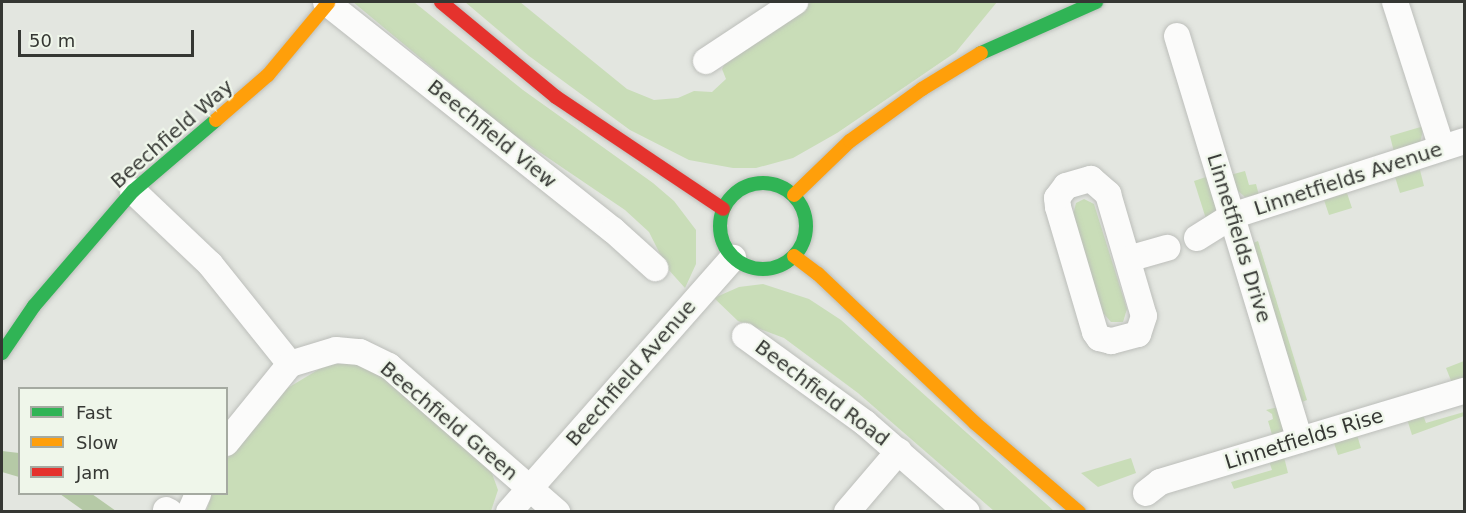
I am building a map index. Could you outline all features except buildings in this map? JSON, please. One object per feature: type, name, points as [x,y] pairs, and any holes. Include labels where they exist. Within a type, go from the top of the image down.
[{"type":"street","name":"Beechfield Way","points":[[2,353],[34,306],[133,191],[268,75],[327,2]]},
{"type":"street","name":"Beechfield View","points":[[327,2],[655,268]]},
{"type":"street","points":[[441,2],[556,97],[723,209]]},
{"type":"street","points":[[706,61],[795,2]]},
{"type":"street","points":[[794,195],[850,141],[922,89],[987,51],[1096,2]]},
{"type":"street","points":[[1395,2],[1453,145]]},
{"type":"street","name":"Linnetfields Drive","points":[[1177,36],[1300,440]]},
{"type":"street","name":"Linnetfields Avenue","points":[[1197,238],[1232,216],[1453,145]]},
{"type":"street","points":[[1091,179],[1103,187],[1128,260],[1144,322],[1138,334],[1104,340],[1095,332],[1058,207],[1057,198],[1066,186],[1091,179]]},
{"type":"street","points":[[754,183],[775,184],[794,195],[801,206],[806,232],[794,256],[771,269],[751,267],[733,258],[720,235],[723,209],[730,197],[754,183]]},
{"type":"street","points":[[133,191],[210,264],[290,364],[228,441]]},
{"type":"street","points":[[1128,260],[1167,248]]},
{"type":"street","points":[[794,256],[818,273],[975,423],[1079,512]]},
{"type":"street","name":"Beechfield Avenue","points":[[509,512],[531,490],[733,258]]},
{"type":"street","name":"Beechfield Road","points":[[745,336],[899,451],[967,512]]},
{"type":"street","name":"Beechfield Green","points":[[290,364],[336,350],[360,352],[389,366],[557,512]]},
{"type":"street","name":"Linnetfields Rise","points":[[1146,493],[1161,482],[1464,391]]},
{"type":"street","name":"Beechfield Road","points":[[847,512],[899,451]]},
{"type":"street","points":[[175,511],[197,495]]},
{"type":"green space","points":[[353,2],[414,2],[523,90],[653,183],[674,201],[696,230],[696,264],[685,288],[667,268],[649,232],[625,210],[507,130]]},
{"type":"green space","points":[[465,2],[520,2],[627,89],[654,100],[678,98],[694,91],[712,92],[726,79],[722,69],[729,56],[812,2],[997,2],[956,52],[837,133],[793,158],[756,168],[733,168],[689,160],[630,130],[529,56]]},
{"type":"green space","points":[[1424,126],[1420,143],[1394,152],[1390,136]]},
{"type":"green space","points":[[1420,170],[1424,186],[1400,193],[1395,177]]},
{"type":"green space","points":[[1245,171],[1249,185],[1256,184],[1259,195],[1245,197],[1237,190],[1230,175]]},
{"type":"green space","points":[[1209,176],[1218,203],[1216,213],[1207,222],[1194,181]]},
{"type":"green space","points":[[1347,193],[1352,208],[1329,215],[1324,200]]},
{"type":"green space","points":[[1084,199],[1094,204],[1127,309],[1123,322],[1111,322],[1103,313],[1073,215],[1076,203]]},
{"type":"green space","points":[[1258,241],[1307,400],[1302,402],[1253,243]]},
{"type":"green space","points":[[763,284],[809,299],[841,320],[1054,511],[994,511],[858,393],[784,338],[738,321],[714,298],[739,287]]},
{"type":"green space","points":[[1464,361],[1464,379],[1452,383],[1446,368]]},
{"type":"green space","points":[[348,363],[365,365],[382,373],[490,468],[498,490],[491,511],[206,512],[212,495],[228,495],[228,458],[230,454],[286,389],[326,365]]},
{"type":"green space","points":[[1282,406],[1284,430],[1273,438],[1268,421],[1273,419],[1272,414],[1266,410]]},
{"type":"green space","points":[[1464,412],[1464,416],[1412,435],[1407,419],[1423,415],[1426,423]]},
{"type":"green space","points":[[1357,435],[1361,448],[1338,455],[1334,443]]},
{"type":"green space","points":[[2,451],[18,453],[18,477],[2,472]]},
{"type":"green space","points":[[1284,457],[1288,473],[1234,489],[1231,482],[1272,470],[1269,461]]},
{"type":"green space","points":[[1131,458],[1136,473],[1098,487],[1081,473]]},
{"type":"green space","points":[[61,495],[93,495],[116,511],[84,511]]},
{"type":"traffic: fast","points":[[981,53],[1096,2]]},
{"type":"traffic: fast","points":[[2,353],[34,306],[133,191],[216,120]]},
{"type":"traffic: fast","points":[[763,183],[780,186],[794,195],[803,209],[806,226],[803,243],[794,257],[780,266],[763,269],[746,266],[732,257],[723,243],[720,226],[723,209],[732,195],[746,186],[763,183]]},
{"type":"traffic: slow","points":[[216,120],[268,75],[328,3]]},
{"type":"traffic: slow","points":[[794,195],[850,141],[922,89],[981,53]]},
{"type":"traffic: slow","points":[[794,256],[818,274],[975,423],[1079,512]]},
{"type":"traffic: jam","points":[[441,2],[556,97],[723,209]]}]
